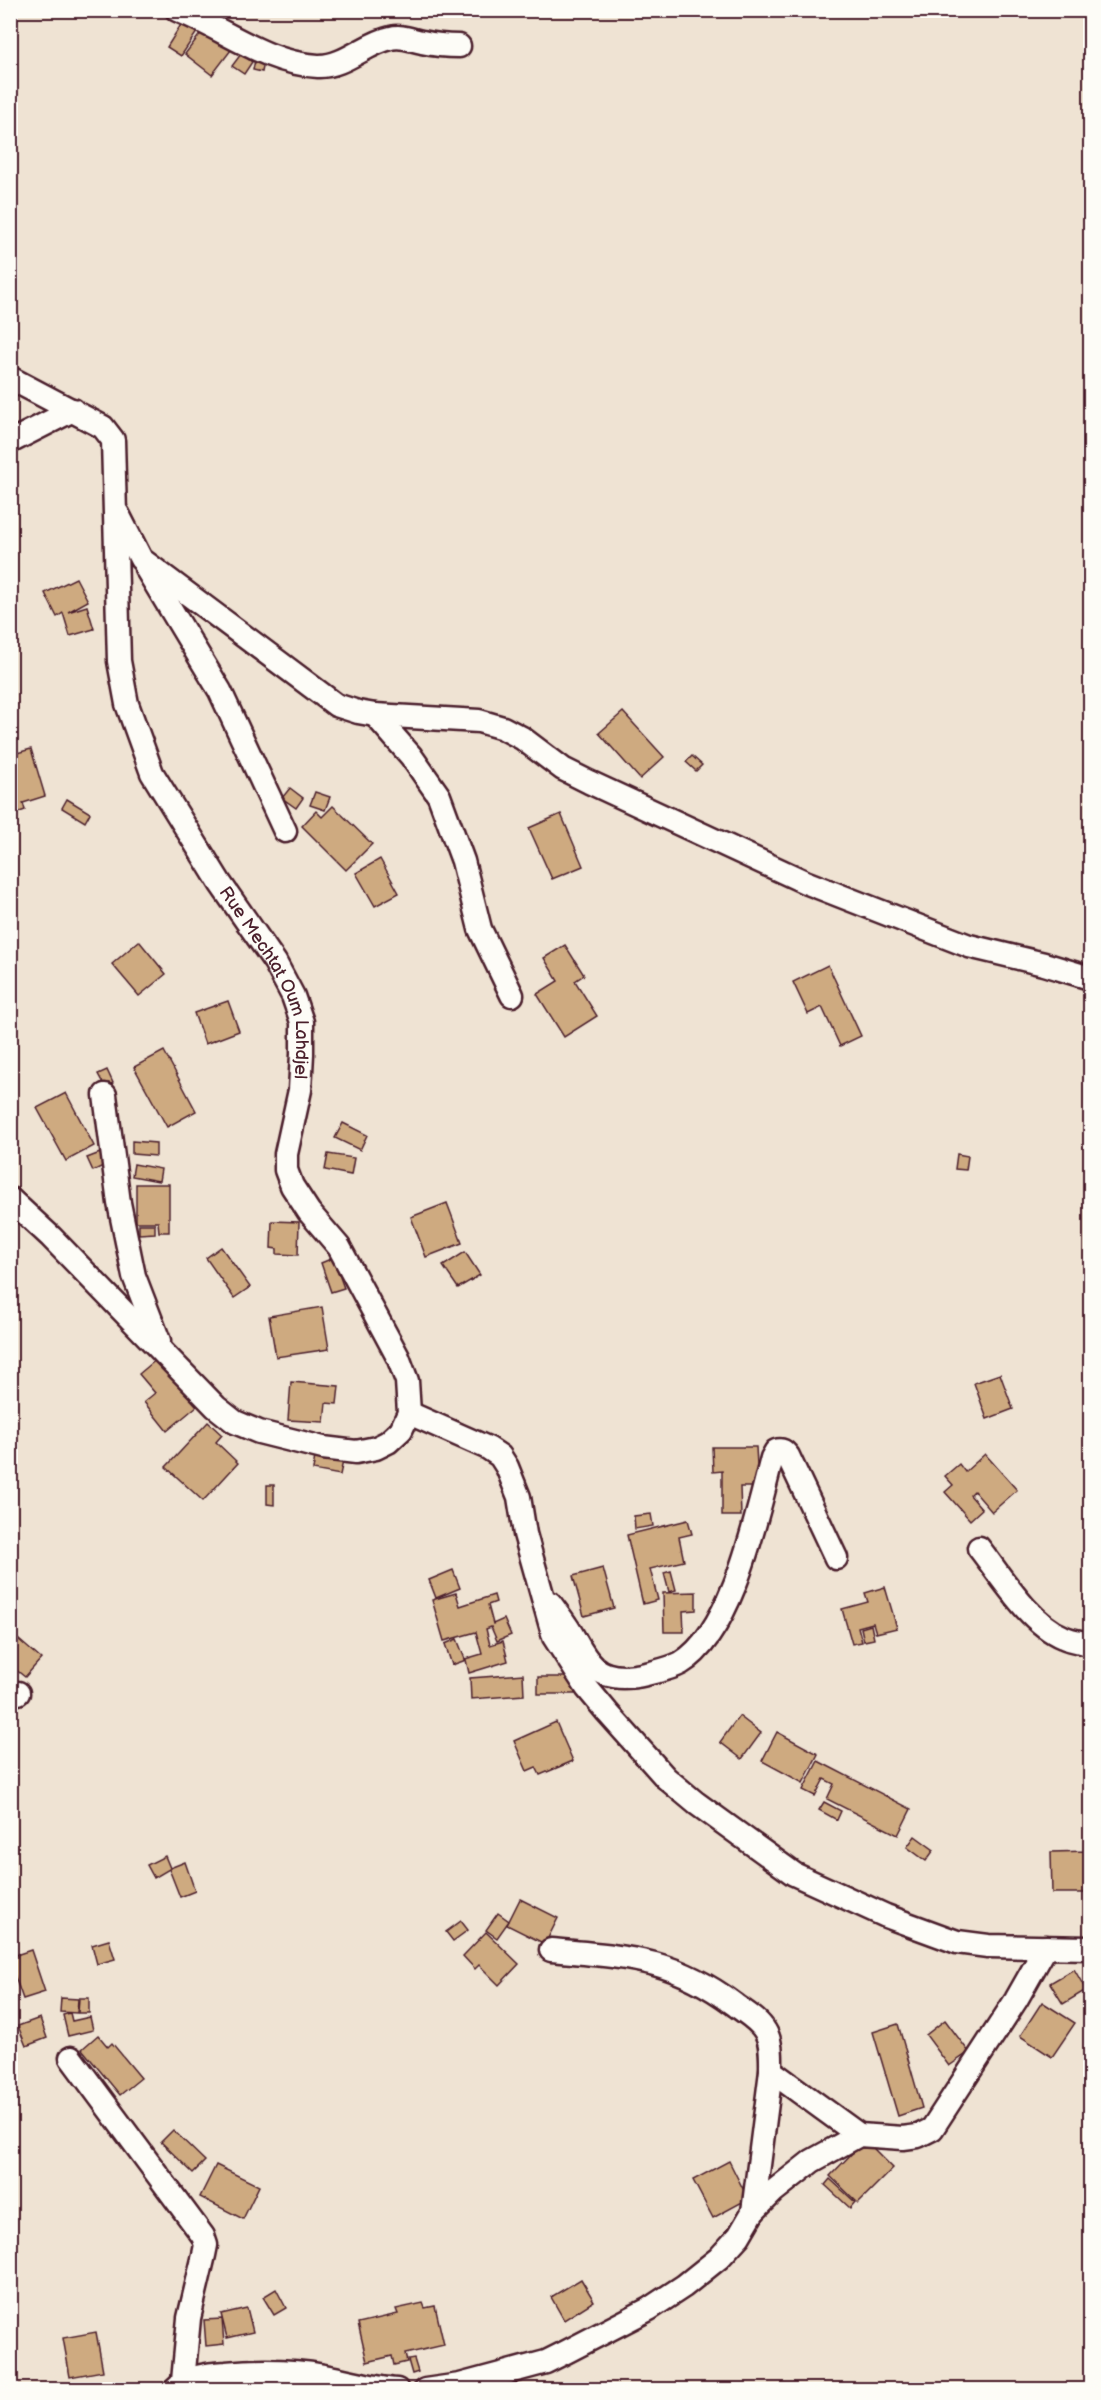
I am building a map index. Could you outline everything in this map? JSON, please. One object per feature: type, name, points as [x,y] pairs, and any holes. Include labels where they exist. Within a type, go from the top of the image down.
[{"type":"street","points":[[177,10],[271,57],[320,66],[340,61],[391,38],[400,37],[440,45],[459,46]]},
{"type":"street","name":"Rue Mechtat Oum Lahdjel","points":[[10,378],[103,427],[113,440],[119,662],[127,704],[152,773],[219,883],[275,962],[293,996],[302,1022],[302,1054],[300,1090],[285,1155],[286,1170],[292,1186],[309,1212],[339,1247],[398,1357],[407,1381],[409,1413]]},
{"type":"street","points":[[10,442],[73,410]]},
{"type":"street","points":[[114,505],[141,559],[219,691],[285,831]]},
{"type":"street","points":[[141,559],[336,705],[375,715],[479,721],[503,728],[522,738],[563,769],[580,778],[805,882],[969,946],[1090,978]]},
{"type":"street","points":[[375,715],[411,756],[439,796],[463,861],[480,929],[512,995]]},
{"type":"street","points":[[105,1095],[119,1203],[134,1276],[162,1350]]},
{"type":"street","points":[[10,1199],[51,1237],[216,1407],[235,1422],[269,1435],[323,1448],[356,1452],[376,1448],[388,1442],[401,1430],[409,1413],[488,1448],[500,1456],[519,1497],[525,1534],[554,1637],[587,1688],[666,1778],[696,1803],[794,1874],[886,1916],[957,1942],[988,1946],[1090,1948]]},
{"type":"street","points":[[536,1575],[580,1651],[595,1668],[619,1678],[656,1672],[682,1662],[707,1638],[718,1621],[754,1528],[772,1458],[780,1449],[788,1456],[836,1558]]},
{"type":"street","points":[[979,1548],[1026,1608],[1044,1626],[1063,1637],[1090,1644]]},
{"type":"street","points":[[771,2071],[859,2135],[903,2138],[918,2136],[932,2129],[1016,2000],[1046,1947]]},
{"type":"street","points":[[551,1950],[651,1962],[670,1967],[704,1983],[756,2020],[766,2032],[771,2049],[771,2071],[753,2212]]},
{"type":"street","points":[[71,2058],[202,2236],[206,2245],[189,2318],[179,2385],[212,2374],[290,2371],[397,2390]]},
{"type":"street","points":[[425,2390],[460,2385],[546,2362],[649,2309],[684,2286],[719,2258],[739,2236],[753,2212],[774,2191],[812,2161],[859,2135]]},
{"type":"building","points":[[182,23],[197,32],[181,56],[167,47]]},
{"type":"building","points":[[204,29],[231,50],[212,75],[185,54]]},
{"type":"building","points":[[241,54],[252,62],[244,74],[232,66]]},
{"type":"building","points":[[255,60],[264,62],[262,72],[253,70]]},
{"type":"building","points":[[76,578],[88,601],[68,612],[87,606],[94,629],[70,636],[63,613],[57,617],[45,593]]},
{"type":"building","points":[[623,712],[664,757],[640,779],[599,733]]},
{"type":"building","points":[[31,749],[45,796],[23,803],[25,810],[17,813],[10,791],[10,755]]},
{"type":"building","points":[[692,756],[702,765],[696,771],[686,762]]},
{"type":"building","points":[[290,788],[303,798],[296,808],[282,798]]},
{"type":"building","points":[[315,792],[330,797],[325,810],[310,805]]},
{"type":"building","points":[[67,799],[90,813],[85,822],[62,808]]},
{"type":"building","points":[[333,806],[372,844],[346,870],[302,826],[316,811],[322,817]]},
{"type":"building","points":[[561,814],[583,866],[552,879],[529,828]]},
{"type":"building","points":[[380,859],[399,893],[375,906],[356,873]]},
{"type":"building","points":[[139,941],[166,974],[139,996],[112,964]]},
{"type":"building","points":[[565,945],[584,975],[575,981],[597,1016],[564,1037],[537,994],[558,981],[544,958]]},
{"type":"building","points":[[828,965],[861,1036],[840,1046],[822,1007],[808,1014],[793,982]]},
{"type":"building","points":[[228,1001],[239,1031],[205,1044],[194,1013]]},
{"type":"building","points":[[164,1051],[196,1111],[167,1127],[134,1067]]},
{"type":"building","points":[[107,1070],[113,1083],[105,1087],[98,1074]]},
{"type":"building","points":[[10,1084],[16,1106],[10,1108]]},
{"type":"building","points":[[66,1093],[94,1146],[66,1161],[37,1108]]},
{"type":"building","points":[[343,1123],[367,1135],[360,1150],[335,1138]]},
{"type":"building","points":[[132,1141],[156,1143],[156,1156],[132,1154]]},
{"type":"building","points":[[100,1153],[105,1165],[93,1171],[87,1158]]},
{"type":"building","points":[[328,1154],[354,1158],[351,1175],[325,1170]]},
{"type":"building","points":[[957,1154],[968,1156],[966,1170],[955,1169]]},
{"type":"building","points":[[134,1164],[161,1169],[159,1181],[132,1176]]},
{"type":"building","points":[[136,1184],[169,1184],[169,1232],[159,1232],[158,1222],[136,1222]]},
{"type":"building","points":[[447,1203],[462,1243],[426,1257],[411,1217]]},
{"type":"building","points":[[272,1221],[299,1222],[298,1255],[277,1254],[277,1249],[271,1248]]},
{"type":"building","points":[[139,1224],[155,1224],[155,1233],[139,1234]]},
{"type":"building","points":[[221,1247],[250,1287],[234,1298],[206,1258]]},
{"type":"building","points":[[465,1252],[480,1275],[458,1288],[443,1266]]},
{"type":"building","points":[[333,1258],[344,1288],[331,1292],[321,1263]]},
{"type":"building","points":[[322,1307],[329,1349],[276,1357],[269,1316]]},
{"type":"building","points":[[158,1358],[197,1406],[167,1431],[144,1402],[155,1393],[139,1374]]},
{"type":"building","points":[[1000,1374],[1013,1409],[987,1419],[974,1383]]},
{"type":"building","points":[[291,1382],[339,1386],[337,1404],[326,1403],[324,1422],[288,1420]]},
{"type":"building","points":[[208,1422],[222,1435],[216,1442],[238,1463],[203,1501],[166,1467]]},
{"type":"building","points":[[712,1447],[756,1447],[757,1465],[760,1465],[760,1487],[740,1487],[741,1516],[722,1516],[722,1471],[713,1472]]},
{"type":"building","points":[[985,1454],[1017,1490],[992,1512],[974,1491],[970,1495],[982,1509],[970,1520],[945,1492],[953,1485],[945,1476],[959,1464],[965,1472]]},
{"type":"building","points":[[315,1456],[343,1461],[340,1475],[313,1470]]},
{"type":"building","points":[[267,1485],[274,1485],[274,1505],[267,1504]]},
{"type":"building","points":[[651,1514],[653,1526],[635,1529],[634,1516]]},
{"type":"building","points":[[688,1520],[692,1534],[679,1537],[684,1561],[650,1569],[658,1600],[643,1604],[627,1535]]},
{"type":"building","points":[[603,1568],[614,1608],[584,1616],[573,1576]]},
{"type":"building","points":[[453,1570],[460,1588],[436,1598],[429,1580]]},
{"type":"building","points":[[671,1571],[676,1590],[669,1592],[664,1573]]},
{"type":"building","points":[[885,1587],[897,1628],[876,1633],[873,1623],[858,1627],[862,1642],[852,1644],[842,1609],[868,1602],[865,1593]]},
{"type":"building","points":[[696,1592],[696,1610],[683,1611],[684,1632],[664,1632],[663,1593]]},
{"type":"building","points":[[456,1593],[460,1606],[494,1595],[496,1602],[488,1605],[493,1624],[504,1619],[511,1635],[497,1641],[491,1627],[486,1629],[490,1645],[503,1641],[508,1661],[469,1673],[466,1660],[452,1665],[445,1644],[457,1639],[465,1659],[482,1654],[476,1632],[444,1641],[432,1600]]},
{"type":"building","points":[[871,1625],[874,1639],[864,1641],[861,1628]]},
{"type":"building","points":[[11,1633],[41,1659],[25,1677],[15,1669],[10,1675]]},
{"type":"building","points":[[523,1674],[524,1695],[471,1699],[470,1678]]},
{"type":"building","points":[[538,1677],[575,1677],[575,1694],[538,1694]]},
{"type":"building","points":[[739,1716],[761,1733],[742,1759],[720,1742]]},
{"type":"building","points":[[556,1722],[573,1761],[540,1775],[536,1767],[527,1771],[514,1741]]},
{"type":"building","points":[[777,1732],[818,1754],[803,1783],[762,1761]]},
{"type":"building","points":[[818,1761],[911,1809],[898,1835],[827,1799],[834,1784],[824,1779],[815,1796],[803,1790]]},
{"type":"building","points":[[824,1802],[841,1811],[837,1820],[819,1810]]},
{"type":"building","points":[[915,1836],[934,1850],[926,1861],[907,1847]]},
{"type":"building","points":[[1090,1851],[1090,1893],[1052,1893],[1051,1852]]},
{"type":"building","points":[[165,1856],[170,1868],[185,1862],[195,1891],[180,1897],[169,1869],[154,1878],[147,1865]]},
{"type":"building","points":[[520,1899],[558,1918],[545,1944],[507,1925]]},
{"type":"building","points":[[498,1913],[509,1921],[497,1938],[486,1930]]},
{"type":"building","points":[[461,1921],[468,1930],[453,1941],[446,1932]]},
{"type":"building","points":[[486,1932],[519,1964],[499,1985],[479,1965],[475,1969],[463,1956]]},
{"type":"building","points":[[109,1940],[115,1959],[97,1964],[92,1945]]},
{"type":"building","points":[[31,1950],[45,1992],[23,1999],[10,1957]]},
{"type":"building","points":[[1074,1969],[1086,1990],[1063,2004],[1050,1983]]},
{"type":"building","points":[[61,1998],[78,1999],[77,2013],[60,2012]]},
{"type":"building","points":[[79,1998],[89,1998],[89,2013],[78,2013]]},
{"type":"building","points":[[1042,2002],[1075,2023],[1052,2057],[1020,2036]]},
{"type":"building","points":[[70,2013],[72,2021],[90,2017],[93,2030],[68,2036],[63,2015]]},
{"type":"building","points":[[40,2018],[47,2038],[26,2046],[18,2026]]},
{"type":"building","points":[[945,2020],[969,2052],[949,2066],[926,2035]]},
{"type":"building","points":[[898,2024],[922,2108],[898,2116],[873,2032]]},
{"type":"building","points":[[98,2035],[108,2047],[112,2043],[141,2078],[120,2095],[82,2049]]},
{"type":"building","points":[[173,2130],[205,2161],[193,2173],[161,2142]]},
{"type":"building","points":[[865,2140],[893,2168],[858,2203],[830,2176]]},
{"type":"building","points":[[729,2161],[748,2199],[713,2218],[693,2180]]},
{"type":"building","points":[[216,2165],[259,2186],[243,2219],[200,2197]]},
{"type":"building","points":[[830,2179],[855,2202],[850,2208],[825,2185]]},
{"type":"building","points":[[581,2279],[594,2301],[564,2320],[551,2297]]},
{"type":"building","points":[[276,2289],[286,2308],[274,2315],[263,2297]]},
{"type":"building","points":[[423,2303],[425,2308],[435,2306],[444,2345],[405,2354],[407,2362],[394,2365],[392,2356],[367,2362],[358,2323],[398,2314],[396,2309]]},
{"type":"building","points":[[247,2308],[253,2332],[227,2338],[221,2314]]},
{"type":"building","points":[[222,2319],[224,2344],[206,2346],[204,2320]]},
{"type":"building","points":[[96,2332],[103,2371],[70,2377],[63,2338]]},
{"type":"building","points":[[414,2359],[418,2372],[412,2374],[408,2360]]}]
